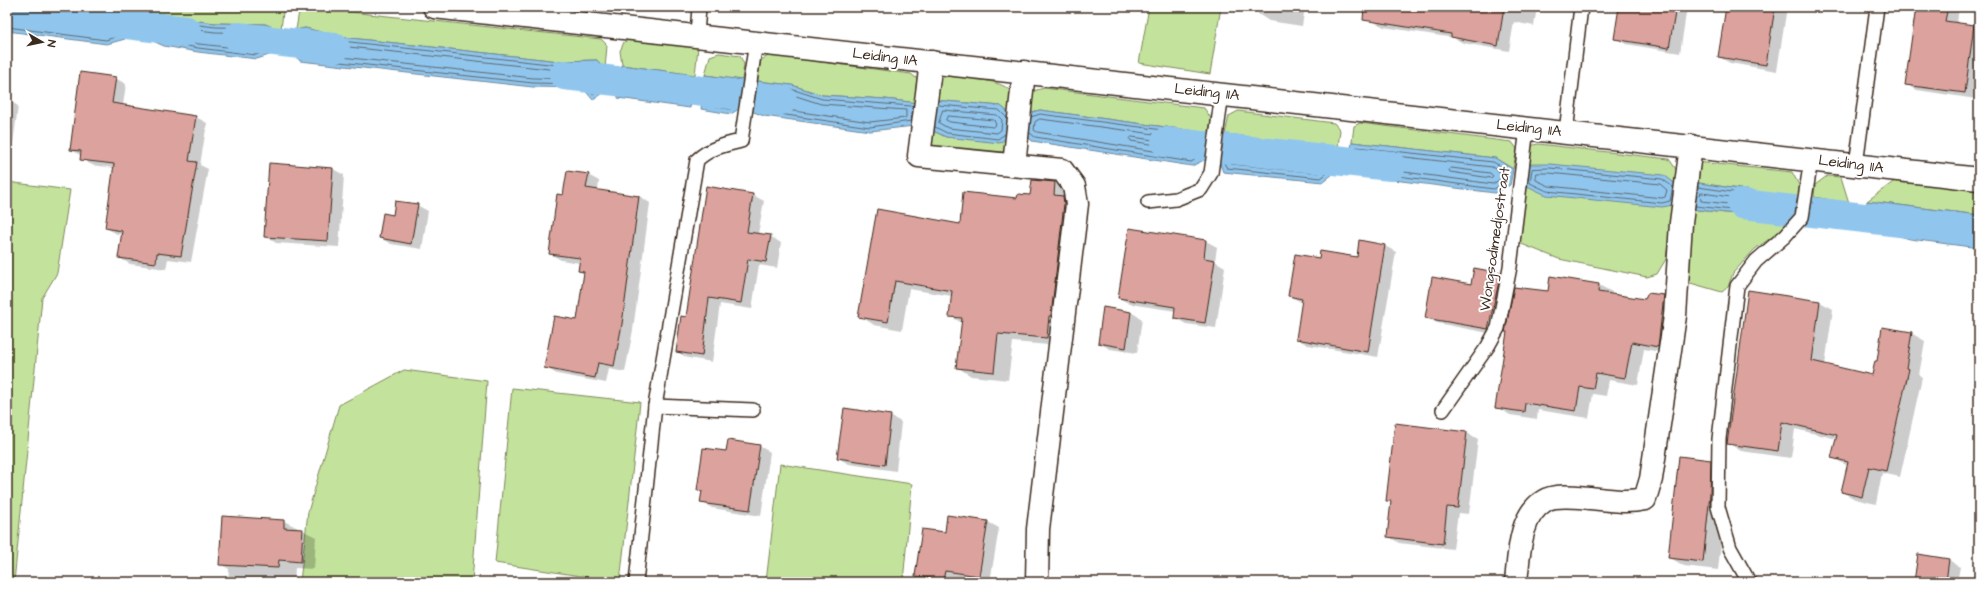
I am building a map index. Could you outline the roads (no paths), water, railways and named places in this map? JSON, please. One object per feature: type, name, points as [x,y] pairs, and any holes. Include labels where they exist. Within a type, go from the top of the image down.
[{"type":"street","name":"Leiding 11A","points":[[434,7],[697,36],[754,52],[930,72],[1222,94],[1566,132],[1690,152],[1811,160],[1979,179]]},
{"type":"street","points":[[930,72],[919,156],[1062,170],[1074,186],[1077,204],[1038,529],[1037,582]]},
{"type":"street","points":[[1014,165],[1023,80]]},
{"type":"street","points":[[1516,582],[1521,545],[1529,516],[1545,500],[1571,496],[1628,502],[1645,499],[1651,479],[1676,316],[1683,204],[1690,152]]},
{"type":"lane","points":[[697,36],[699,7]]},
{"type":"lane","points":[[1566,132],[1581,7]]},
{"type":"lane","points":[[1856,165],[1877,7]]},
{"type":"lane","points":[[636,582],[655,406],[697,160],[706,152],[715,147],[741,141],[754,52]]},
{"type":"lane","points":[[1148,202],[1176,199],[1201,189],[1211,173],[1222,94]]},
{"type":"lane","name":"Wongsodimedjostraat","points":[[1443,410],[1488,346],[1498,328],[1510,267],[1527,128]]},
{"type":"lane","points":[[1749,582],[1730,548],[1718,507],[1719,439],[1737,286],[1756,261],[1785,236],[1802,217],[1811,160]]},
{"type":"lane","points":[[655,406],[753,410]]},
{"type":"water","points":[[68,6],[99,9],[127,18],[125,39],[107,44],[7,31],[7,7]]},
{"type":"water","points":[[147,15],[215,23],[265,24],[281,30],[278,52],[257,59],[198,52],[164,46],[144,37]]},
{"type":"water","points":[[305,28],[341,37],[559,61],[597,60],[605,69],[602,94],[593,100],[583,88],[533,87],[300,61],[293,53],[296,30]]},
{"type":"water","points":[[622,65],[695,75],[690,108],[618,98],[618,75]]},
{"type":"water","points":[[705,75],[742,80],[737,110],[731,114],[701,109]]},
{"type":"water","points":[[757,81],[792,85],[822,95],[885,99],[918,103],[914,126],[870,131],[764,116],[751,111]]},
{"type":"water","points":[[934,100],[1001,106],[1012,116],[1010,135],[1000,143],[946,137],[929,129]]},
{"type":"water","points":[[1040,110],[1195,131],[1208,138],[1204,160],[1192,166],[1032,141],[1024,133],[1028,113]]},
{"type":"water","points":[[1225,134],[1338,147],[1333,174],[1323,182],[1223,172],[1220,164]]},
{"type":"water","points":[[1352,142],[1495,158],[1513,169],[1510,185],[1495,193],[1347,174]]},
{"type":"water","points":[[1528,164],[1550,164],[1664,175],[1677,185],[1673,205],[1662,207],[1546,195],[1525,185]]},
{"type":"water","points":[[1692,182],[1786,196],[1782,219],[1689,209]]},
{"type":"water","points":[[1867,201],[1979,215],[1979,248],[1910,239],[1863,226]]},
{"type":"waterway","points":[[7,10],[186,31]]},
{"type":"waterway","points":[[238,37],[335,48]]},
{"type":"waterway","points":[[564,75],[782,100]]},
{"type":"waterway","points":[[1166,142],[1391,166]]},
{"type":"waterway","points":[[1742,204],[1979,231]]}]
